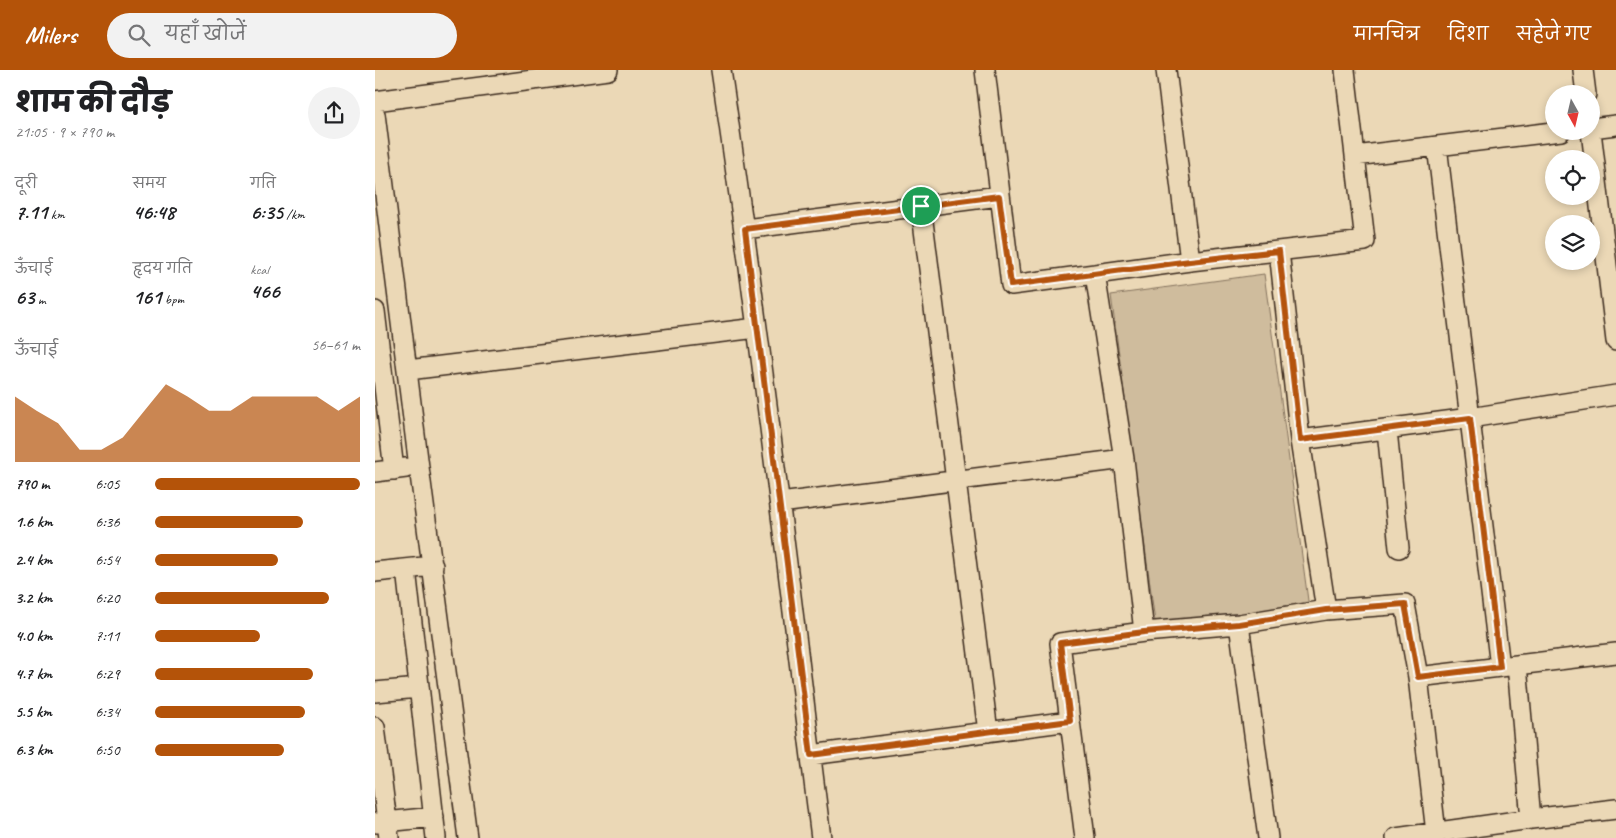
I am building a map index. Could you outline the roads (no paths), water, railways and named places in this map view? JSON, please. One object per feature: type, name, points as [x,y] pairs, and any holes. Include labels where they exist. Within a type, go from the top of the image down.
[{"type":"street","points":[[375,101],[608,70]]},
{"type":"street","points":[[721,70],[745,229],[821,838]]},
{"type":"street","points":[[985,70],[1011,285],[1190,261],[1365,241],[1345,70]]},
{"type":"street","points":[[1166,70],[1190,261]]},
{"type":"street","points":[[1583,70],[1585,85]]},
{"type":"street","points":[[375,114],[468,838]]},
{"type":"street","points":[[1600,127],[1616,124]]},
{"type":"street","points":[[1355,156],[1545,133]]},
{"type":"street","points":[[1592,140],[1616,341]]},
{"type":"street","points":[[1437,146],[1470,418],[1531,819]]},
{"type":"street","points":[[745,229],[999,196]]},
{"type":"street","points":[[921,206],[988,732]]},
{"type":"street","points":[[1279,251],[1300,440],[1326,610]]},
{"type":"street","points":[[1095,274],[1124,459],[1144,632]]},
{"type":"street","points":[[375,311],[394,470]]},
{"type":"street","points":[[408,370],[757,328]]},
{"type":"street","points":[[1300,440],[1387,430],[1616,395]]},
{"type":"street","points":[[1387,430],[1399,548]]},
{"type":"street","points":[[779,503],[1124,459]]},
{"type":"street","points":[[375,472],[419,467]]},
{"type":"street","points":[[375,572],[433,566]]},
{"type":"street","points":[[405,569],[436,838]]},
{"type":"street","points":[[1085,838],[1060,643],[1144,632],[1239,624],[1326,610],[1405,604],[1418,677],[1436,833]]},
{"type":"street","points":[[1239,624],[1268,838]]},
{"type":"street","points":[[1418,677],[1616,653]]},
{"type":"street","points":[[375,692],[419,688]]},
{"type":"street","points":[[811,755],[1070,721]]},
{"type":"street","points":[[375,727],[384,828],[434,817]]},
{"type":"street","points":[[1396,838],[1616,809]]}]
